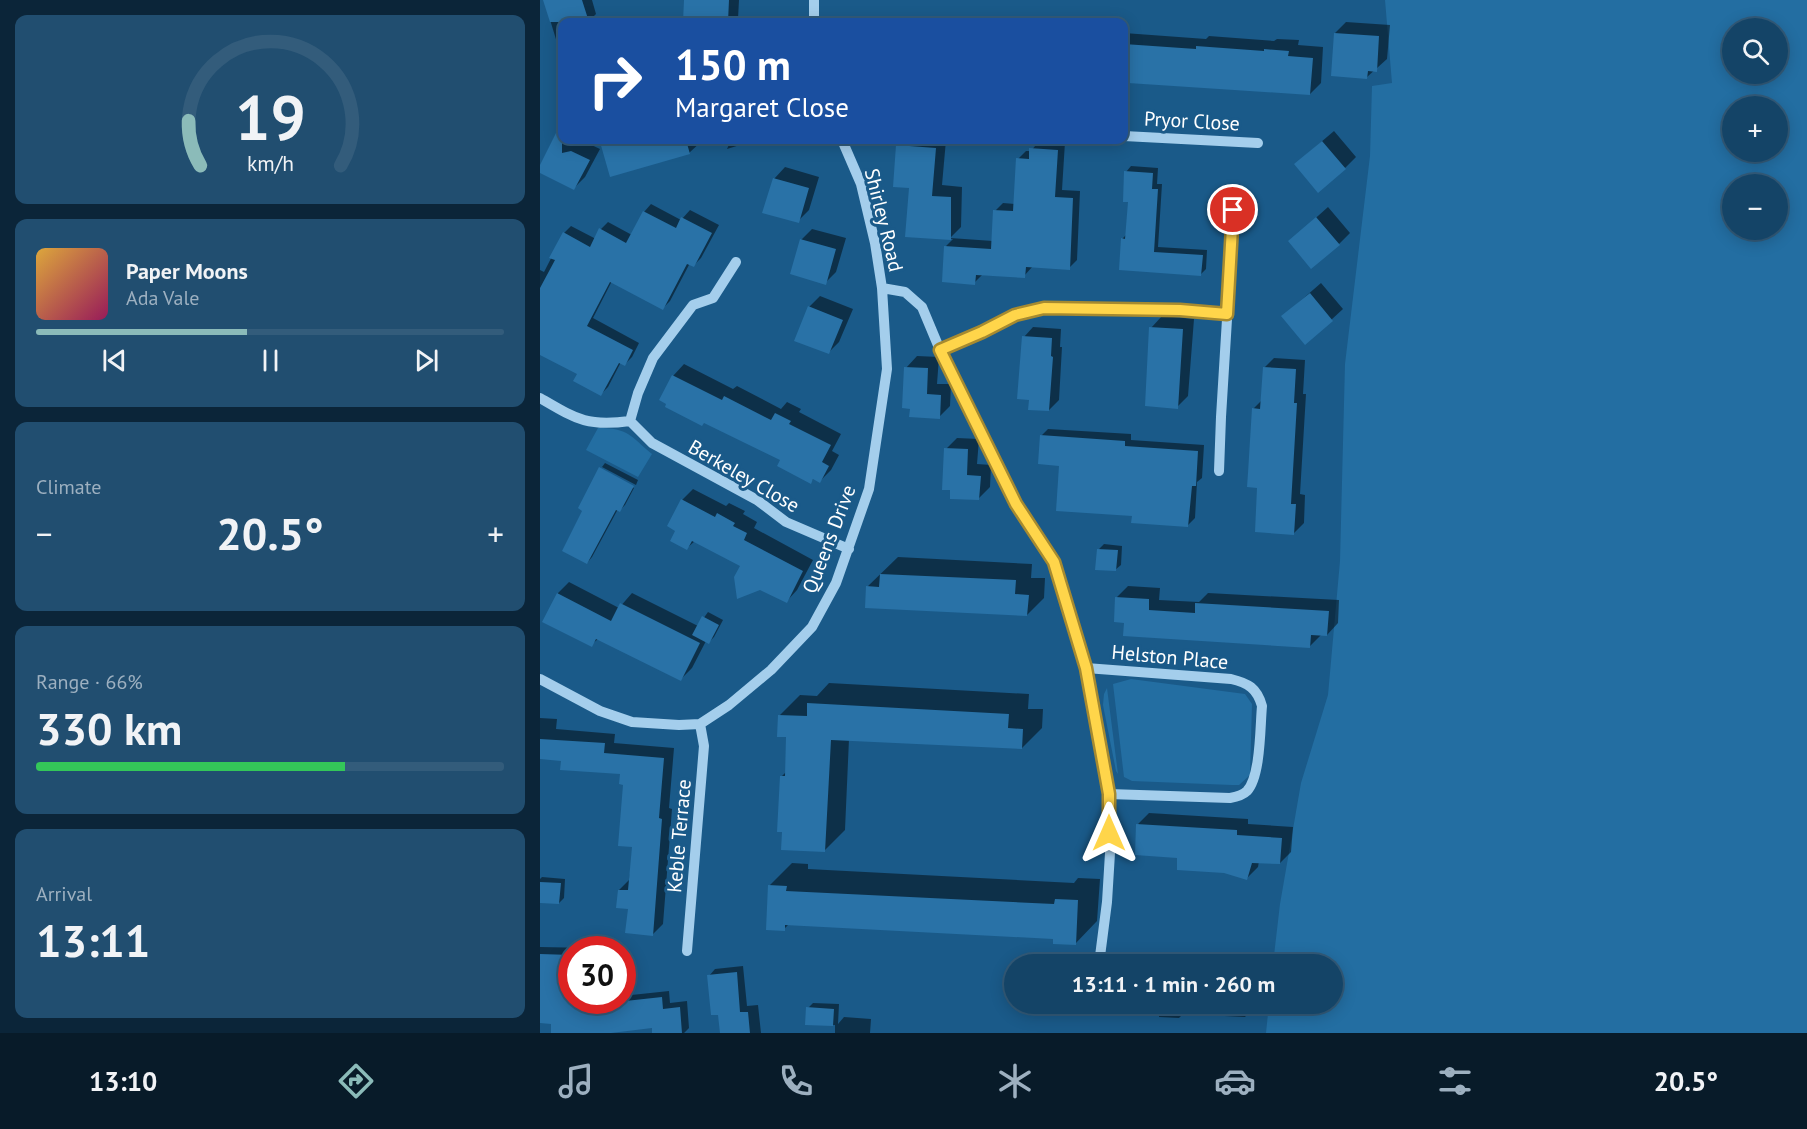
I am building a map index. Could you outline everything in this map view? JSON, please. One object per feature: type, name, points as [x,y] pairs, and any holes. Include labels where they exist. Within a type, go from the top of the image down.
[{"type":"street","points":[[814,0],[814,18]]},
{"type":"street","name":"Pryor Close","points":[[1128,136],[1258,143]]},
{"type":"street","name":"Shirley Road","points":[[844,144],[861,184],[875,243],[882,288],[905,292],[922,307],[940,350],[1016,504],[1054,562],[1086,668],[1109,794],[1108,892],[1100,954]]},
{"type":"street","points":[[1219,471],[1235,189]]},
{"type":"street","points":[[540,398],[570,416],[595,424],[630,421],[638,393],[653,357],[693,305],[713,298],[736,262]]},
{"type":"street","name":"Queens Drive","points":[[700,724],[729,705],[771,670],[812,627],[836,583],[869,489],[887,369],[882,288]]},
{"type":"street","points":[[940,350],[1015,315],[1044,308],[1180,310],[1227,314]]},
{"type":"street","name":"Berkeley Close","points":[[630,421],[652,443],[758,500],[786,522],[849,549]]},
{"type":"street","name":"Helston Place","points":[[1086,668],[1244,682],[1252,687],[1262,705],[1255,772],[1247,791],[1238,797],[1109,794]]},
{"type":"street","points":[[540,679],[600,711],[632,722],[700,724]]},
{"type":"street","name":"Keble Terrace","points":[[687,951],[704,746],[700,724]]},
{"type":"shaded area","points":[[1385,0],[1807,0],[1807,1033],[1266,1033],[1268,1014],[1343,1014],[1343,954],[1274,954],[1280,904],[1301,783],[1328,695],[1340,561],[1345,364],[1370,156],[1372,86],[1392,83]]},
{"type":"shaded area","points":[[598,428],[623,431],[652,454],[638,477],[586,450]]},
{"type":"shaded area","points":[[1131,679],[1245,694],[1252,704],[1250,775],[1239,785],[1132,781],[1124,777],[1113,684]]},
{"type":"shaded area","points":[[1107,688],[1118,774],[1103,705]]},
{"type":"building","points":[[543,0],[582,0],[588,18],[558,18],[558,22],[550,22]]},
{"type":"building","points":[[684,0],[729,0],[728,18],[683,18]]},
{"type":"building","points":[[1334,33],[1379,36],[1377,72],[1368,71],[1367,79],[1331,76]]},
{"type":"building","points":[[1128,44],[1196,49],[1196,46],[1264,51],[1264,49],[1289,51],[1288,56],[1313,58],[1310,95],[1128,83]]},
{"type":"building","points":[[558,129],[558,144],[562,144],[562,153],[571,151],[590,160],[574,190],[540,173],[540,165]]},
{"type":"building","points":[[1322,141],[1346,169],[1318,193],[1294,164]]},
{"type":"building","points":[[601,144],[687,144],[690,154],[610,177]]},
{"type":"building","points":[[896,145],[936,148],[932,196],[951,197],[951,240],[905,237],[909,188],[893,187]]},
{"type":"building","points":[[1029,148],[1058,150],[1055,197],[1073,198],[1070,270],[1026,267],[1025,278],[976,275],[975,285],[942,282],[944,246],[991,249],[993,210],[1013,211],[1016,158],[1029,159]]},
{"type":"building","points":[[1124,171],[1153,173],[1152,189],[1158,189],[1154,252],[1203,255],[1201,276],[1119,270],[1121,238],[1125,239],[1128,202],[1123,202]]},
{"type":"building","points":[[773,178],[809,188],[799,223],[762,213]]},
{"type":"building","points":[[643,211],[676,228],[681,217],[712,233],[694,267],[687,264],[663,310],[610,282],[587,326],[633,350],[625,366],[619,363],[601,396],[573,381],[577,374],[540,355],[540,288],[555,260],[549,258],[563,232],[590,247],[599,228],[626,243]]},
{"type":"building","points":[[1316,217],[1340,245],[1311,269],[1288,241]]},
{"type":"building","points":[[800,239],[836,249],[826,285],[790,274]]},
{"type":"building","points":[[1310,293],[1333,321],[1305,345],[1281,316]]},
{"type":"building","points":[[808,306],[843,320],[829,354],[794,341]]},
{"type":"building","points":[[1149,327],[1183,329],[1178,409],[1145,406]]},
{"type":"building","points":[[1022,336],[1052,338],[1049,411],[1028,410],[1029,400],[1017,399]]},
{"type":"building","points":[[904,367],[928,368],[927,394],[941,395],[940,419],[909,417],[910,409],[902,408]]},
{"type":"building","points":[[1263,367],[1296,369],[1294,403],[1297,403],[1291,504],[1296,504],[1294,535],[1255,532],[1257,488],[1247,487],[1252,408],[1260,409]]},
{"type":"building","points":[[672,375],[722,400],[724,396],[771,420],[775,413],[791,421],[789,424],[831,445],[822,462],[829,466],[820,483],[813,479],[811,484],[777,466],[780,460],[665,407],[666,404],[659,400]]},
{"type":"building","points":[[1040,435],[1125,441],[1125,446],[1198,451],[1196,486],[1192,486],[1188,527],[1131,523],[1132,516],[1056,511],[1059,466],[1038,464]]},
{"type":"building","points":[[944,448],[968,449],[967,475],[981,476],[979,500],[950,499],[950,490],[942,490]]},
{"type":"building","points":[[599,467],[634,486],[620,512],[616,510],[587,564],[562,551],[582,511],[578,508]]},
{"type":"building","points":[[681,499],[715,517],[717,513],[735,523],[733,526],[747,533],[744,540],[803,571],[787,603],[760,590],[737,599],[734,577],[740,566],[692,541],[687,550],[670,541],[675,531],[667,526]]},
{"type":"building","points":[[1097,549],[1118,550],[1116,571],[1095,570]]},
{"type":"building","points":[[880,574],[1016,580],[1015,594],[1029,595],[1027,616],[865,608],[866,586],[879,587]]},
{"type":"building","points":[[557,593],[611,621],[620,603],[700,643],[681,681],[596,639],[592,647],[542,622]]},
{"type":"building","points":[[1115,597],[1149,599],[1149,610],[1195,613],[1195,603],[1329,611],[1327,636],[1311,635],[1310,648],[1123,636],[1124,623],[1114,622]]},
{"type":"building","points":[[702,616],[719,625],[709,644],[692,635]]},
{"type":"building","points":[[807,703],[1009,714],[1008,728],[1023,729],[1022,749],[831,740],[825,852],[781,850],[782,832],[777,832],[780,776],[785,776],[786,737],[777,737],[778,715],[807,716]]},
{"type":"building","points":[[540,739],[605,743],[604,753],[664,758],[653,936],[625,933],[628,909],[616,908],[618,890],[628,890],[632,847],[618,846],[623,785],[619,784],[620,774],[560,770],[561,761],[540,759]]},
{"type":"building","points":[[1136,824],[1237,830],[1237,835],[1282,838],[1280,864],[1252,863],[1247,880],[1224,873],[1177,870],[1177,858],[1135,855]]},
{"type":"building","points":[[540,882],[561,883],[559,904],[540,903]]},
{"type":"building","points":[[768,885],[787,886],[786,891],[1054,904],[1055,899],[1078,900],[1076,945],[1053,944],[1053,939],[785,925],[785,931],[766,930]]},
{"type":"building","points":[[540,954],[558,955],[558,1014],[636,1014],[636,1000],[662,997],[663,1009],[680,1007],[682,1033],[652,1033],[652,1028],[611,1033],[551,1033],[551,1024],[540,1023]]},
{"type":"building","points":[[737,972],[740,1012],[748,1012],[750,1033],[720,1033],[718,1015],[711,1015],[707,975]]},
{"type":"building","points":[[806,1007],[834,1009],[833,1026],[805,1025]]},
{"type":"route","points":[[1109,833],[1109,794],[1086,668],[1054,562],[1016,504],[940,350],[1015,315],[1044,308],[1180,310],[1227,314],[1233,210]]}]
